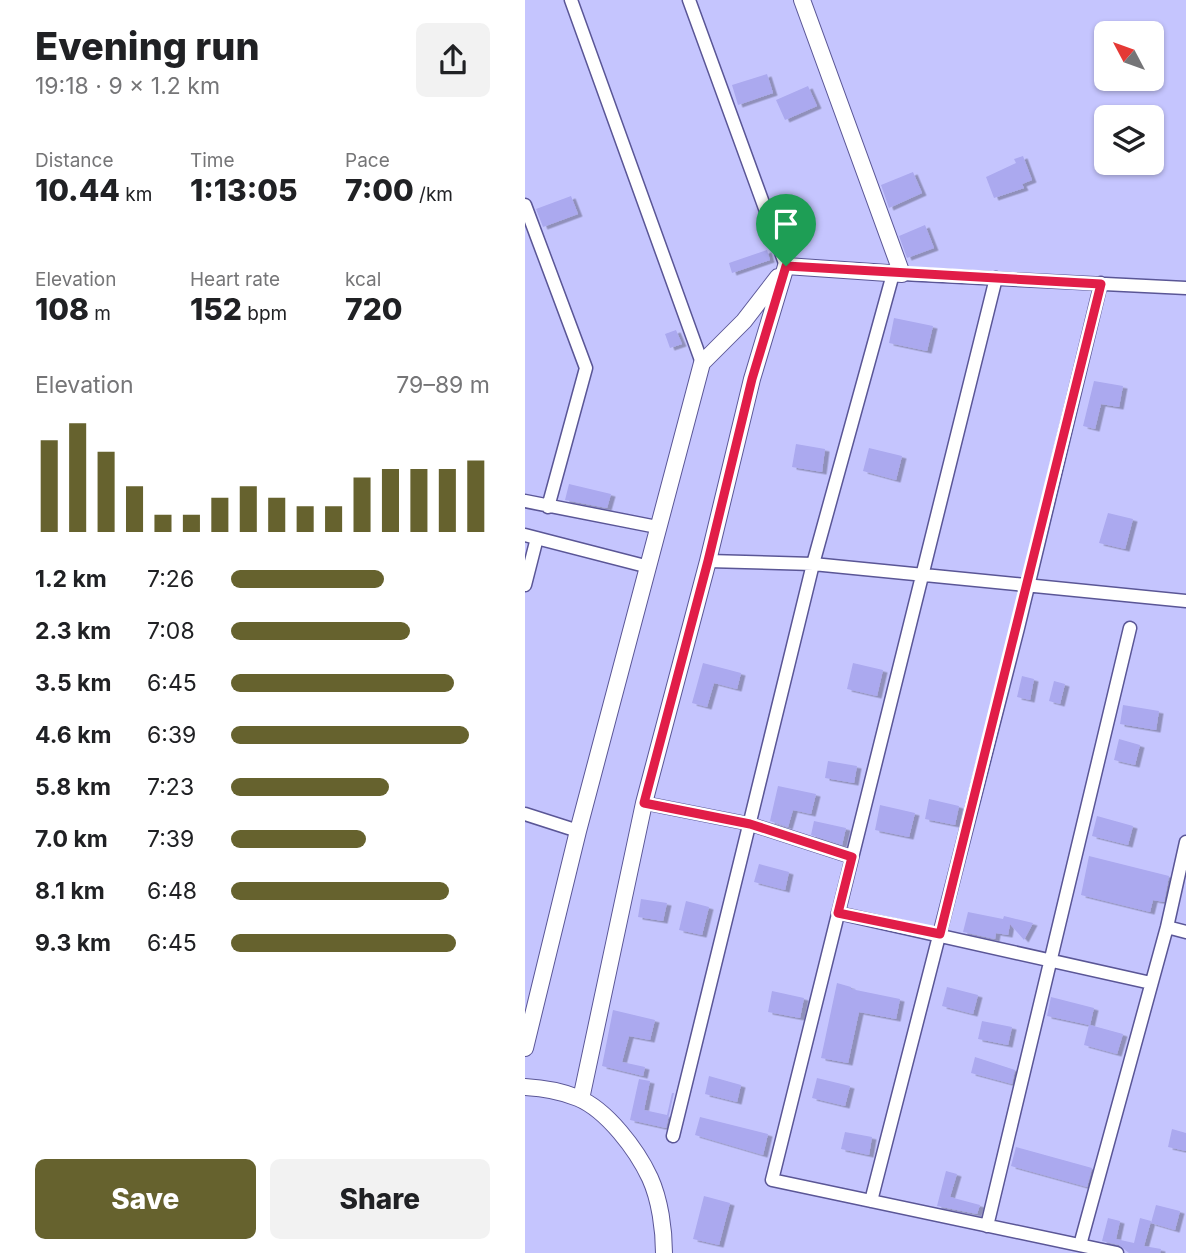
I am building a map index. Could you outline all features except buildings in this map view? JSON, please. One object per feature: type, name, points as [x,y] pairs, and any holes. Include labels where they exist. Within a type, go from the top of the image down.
[{"type":"street","points":[[571,0],[702,363]]},
{"type":"street","points":[[580,1099],[644,803],[708,561],[752,379],[786,266],[689,0]]},
{"type":"street","points":[[673,1136],[813,565],[898,274],[802,0]]},
{"type":"street","points":[[525,205],[586,368],[548,507]]},
{"type":"street","points":[[525,1048],[578,831],[702,363],[744,321],[786,266]]},
{"type":"street","points":[[786,266],[1186,288]]},
{"type":"street","points":[[996,278],[772,1180],[1117,1253]]},
{"type":"street","points":[[871,1201],[1101,284]]},
{"type":"street","points":[[525,501],[657,527]]},
{"type":"street","points":[[525,585],[531,537],[649,567]]},
{"type":"street","points":[[708,561],[813,565],[1186,601]]},
{"type":"street","points":[[987,1226],[1130,628]]},
{"type":"street","points":[[644,803],[750,824],[852,857]]},
{"type":"street","points":[[525,814],[578,831]]},
{"type":"street","points":[[1080,1245],[1167,927],[1186,842]]},
{"type":"street","points":[[838,913],[1151,983]]},
{"type":"street","points":[[1167,927],[1186,932]]},
{"type":"street","points":[[525,1087],[546,1088],[580,1099],[606,1119],[632,1149],[651,1179],[659,1208],[664,1253]]},
{"type":"route","points":[[786,266],[1101,284],[1018,628],[940,934],[838,913],[852,857],[750,824],[644,803],[708,561],[752,379],[786,266]]}]
